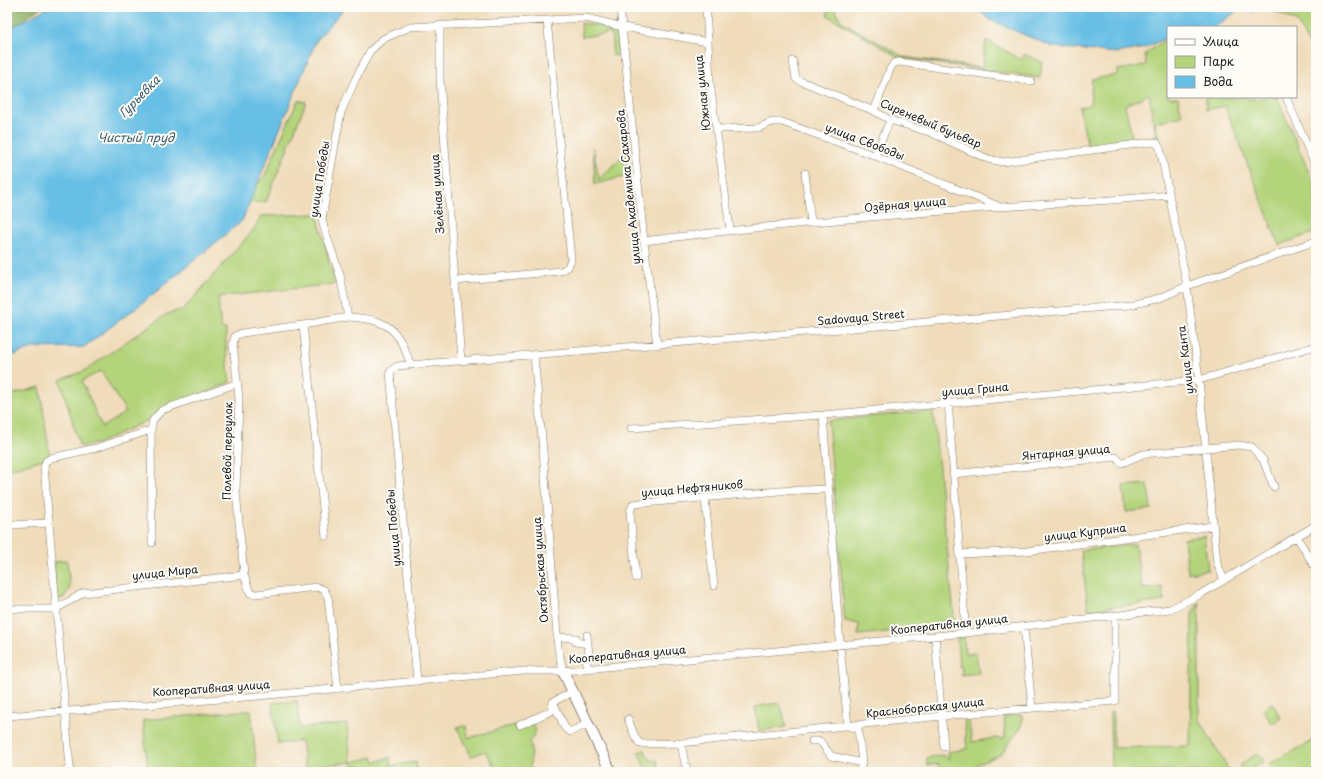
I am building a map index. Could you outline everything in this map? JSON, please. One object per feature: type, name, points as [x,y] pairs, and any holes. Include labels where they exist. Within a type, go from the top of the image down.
[{"type":"street","name":"улица Академика Сахарова","points":[[620,7],[644,241],[657,345]]},
{"type":"street","points":[[706,7],[708,42]]},
{"type":"street","name":"Южная улица","points":[[383,39],[410,27],[586,18],[623,27],[708,42],[710,83],[730,230]]},
{"type":"street","points":[[455,282],[561,270],[568,267],[571,260],[547,20]]},
{"type":"street","name":"Зелёная улица","points":[[440,26],[440,80],[461,361]]},
{"type":"street","name":"улица Победы","points":[[348,317],[340,275],[322,218],[341,112],[370,51],[383,39]]},
{"type":"street","name":"Сиреневый бульвар","points":[[793,60],[796,79],[874,111],[890,120],[932,133],[988,159],[1003,162],[1152,142]]},
{"type":"street","points":[[874,111],[890,69],[894,63],[899,62],[1031,81]]},
{"type":"street","points":[[1286,98],[1316,167]]},
{"type":"street","points":[[873,155],[877,151],[890,120]]},
{"type":"street","name":"улица Свободы","points":[[717,129],[758,128],[772,122],[782,122],[873,155],[1000,207]]},
{"type":"street","name":"улица Канта","points":[[1152,142],[1157,143],[1160,148],[1187,286],[1199,380],[1217,563],[1224,580]]},
{"type":"street","points":[[805,173],[811,222]]},
{"type":"street","name":"Озёрная улица","points":[[644,241],[730,230],[811,222],[1169,195]]},
{"type":"street","name":"Sadovaya Street","points":[[390,372],[397,366],[534,356],[1130,305],[1160,298],[1187,286],[1316,241]]},
{"type":"street","points":[[326,536],[304,326],[348,317],[366,318],[379,322],[395,332],[402,341],[411,365]]},
{"type":"street","name":"Полевой переулок","points":[[244,575],[236,491],[238,383],[233,344],[235,336],[242,332],[304,326]]},
{"type":"street","name":"улица Грина","points":[[631,428],[824,415],[948,402],[1199,380],[1316,346]]},
{"type":"street","name":"Октябрьская улица","points":[[534,356],[558,637],[563,671],[611,772]]},
{"type":"street","name":"улица Победы","points":[[390,372],[417,681]]},
{"type":"street","points":[[152,543],[151,430],[153,420],[162,410],[238,383]]},
{"type":"street","points":[[948,402],[966,633]]},
{"type":"street","points":[[824,415],[840,646],[848,726],[858,728],[862,763],[859,772]]},
{"type":"street","points":[[65,772],[70,767],[44,466],[46,461],[51,458],[96,448],[151,430]]},
{"type":"street","name":"Янтарная улица","points":[[953,474],[1115,457],[1122,463],[1143,454],[1238,445],[1252,447],[1263,460],[1274,488]]},
{"type":"street","name":"улица Нефтяников","points":[[636,578],[630,512],[633,504],[779,491],[828,489]]},
{"type":"street","points":[[705,498],[714,586]]},
{"type":"street","points":[[7,525],[48,523]]},
{"type":"street","name":"улица Куприна","points":[[959,554],[1027,550],[1214,526]]},
{"type":"street","name":"Кооперативная улица","points":[[7,716],[338,689],[524,671],[563,671],[840,646],[1024,627],[1170,609],[1199,595],[1316,526]]},
{"type":"street","points":[[1297,537],[1316,569]]},
{"type":"street","points":[[244,575],[250,593],[256,594],[317,587],[324,590],[328,597],[338,689]]},
{"type":"street","name":"улица Мира","points":[[56,609],[83,593],[244,575]]},
{"type":"street","points":[[7,609],[56,609]]},
{"type":"street","name":"Красноборская улица","points":[[628,719],[635,737],[640,744],[681,743],[941,716],[1115,701],[1115,615]]},
{"type":"street","points":[[1024,627],[1032,708]]},
{"type":"street","points":[[587,635],[589,654],[586,659],[588,668]]},
{"type":"street","points":[[935,636],[944,747]]},
{"type":"street","points":[[558,637],[576,638],[576,642],[588,644]]},
{"type":"street","points":[[520,725],[551,711],[553,702],[572,692]]},
{"type":"street","points":[[553,702],[565,728],[570,732],[587,724]]},
{"type":"street","points":[[812,741],[820,741],[831,756],[862,763]]},
{"type":"street","points":[[681,743],[685,764],[689,772]]},
{"type":"green space","points":[[7,7],[41,7],[7,31]]},
{"type":"green space","points":[[830,7],[837,7],[835,10],[841,21],[904,57],[982,68],[986,40],[1022,60],[1024,54],[1042,62],[1040,78],[900,58],[827,15]]},
{"type":"green space","points":[[1274,7],[1316,7],[1316,58],[1297,22],[1275,11]]},
{"type":"green space","points":[[581,23],[613,28],[616,32],[618,55],[613,56],[611,33],[582,37]]},
{"type":"green space","points":[[1167,39],[1167,98],[1178,98],[1182,116],[1155,122],[1159,138],[1156,138],[1149,94],[1125,105],[1133,141],[1088,147],[1079,107],[1090,105],[1092,79],[1118,75],[1118,70],[1146,65],[1145,54]]},
{"type":"green space","points":[[1206,98],[1277,98],[1316,189],[1316,232],[1279,245],[1225,106],[1206,110]]},
{"type":"green space","points":[[298,100],[306,102],[266,202],[243,203],[265,175]]},
{"type":"green space","points":[[593,148],[599,179],[627,152],[628,176],[595,184]]},
{"type":"green space","points":[[317,214],[335,284],[218,297],[221,329],[226,329],[226,347],[230,382],[99,443],[80,447],[60,380],[84,371],[165,315],[180,310],[182,311],[254,229],[261,216]],"holes":[[[101,371],[126,412],[102,427],[82,381]]]},
{"type":"green space","points":[[40,387],[50,457],[7,470],[7,396]]},
{"type":"green space","points":[[933,410],[955,625],[858,635],[859,624],[845,621],[828,421]]},
{"type":"green space","points":[[1148,484],[1151,509],[1126,512],[1123,486]]},
{"type":"green space","points":[[1204,536],[1208,570],[1188,573],[1184,539]]},
{"type":"green space","points":[[1135,544],[1142,589],[1162,587],[1164,601],[1088,610],[1081,550]]},
{"type":"green space","points":[[67,560],[70,589],[63,598],[56,599],[54,562]]},
{"type":"green space","points":[[1199,602],[1199,719],[1230,772],[1111,772],[1110,712],[1113,712],[1113,748],[1190,746],[1192,614]]},
{"type":"green space","points":[[964,637],[965,654],[976,653],[979,673],[962,675],[961,667],[959,667],[957,638]]},
{"type":"green space","points":[[297,701],[300,728],[347,724],[351,762],[305,768],[301,741],[278,744],[272,703]]},
{"type":"green space","points":[[779,703],[786,727],[759,731],[755,707]]},
{"type":"green space","points":[[1272,703],[1281,718],[1272,724],[1263,709]]},
{"type":"green space","points":[[251,710],[257,772],[148,772],[143,720]]},
{"type":"green space","points":[[1022,715],[1022,726],[1001,754],[976,765],[976,767],[965,772],[940,772],[939,764],[927,765],[927,758],[942,755],[949,759],[948,752],[967,749],[964,718],[968,717],[972,742],[996,738],[1002,739],[1005,737],[1004,716]]},
{"type":"green space","points":[[532,721],[536,731],[532,739],[529,740],[531,748],[530,772],[498,772],[485,751],[470,757],[469,751],[457,727],[466,726],[468,738],[515,725],[516,728]]},
{"type":"green space","points":[[1316,739],[1316,772],[1273,772],[1269,764]]},
{"type":"green space","points":[[645,750],[647,757],[649,757],[651,761],[657,760],[660,772],[647,772],[638,752]]},
{"type":"green space","points":[[1258,753],[1264,760],[1262,763],[1245,772],[1239,771],[1240,765]]},
{"type":"green space","points":[[374,757],[375,762],[390,757],[391,766],[416,762],[417,772],[362,772],[360,765],[353,766],[352,762]]},
{"type":"water","name":"Чистый пруд","points":[[345,7],[316,41],[242,221],[141,304],[84,347],[32,348],[7,358],[7,30],[47,8]]},
{"type":"water","points":[[974,7],[1243,7],[1215,26],[1167,26],[1167,37],[1144,48],[1117,53],[1053,47],[992,21]]},
{"type":"water","points":[[1243,7],[1253,7],[1253,12]]},
{"type":"water label","name":"Гурьевка","points":[[139,96]]}]
